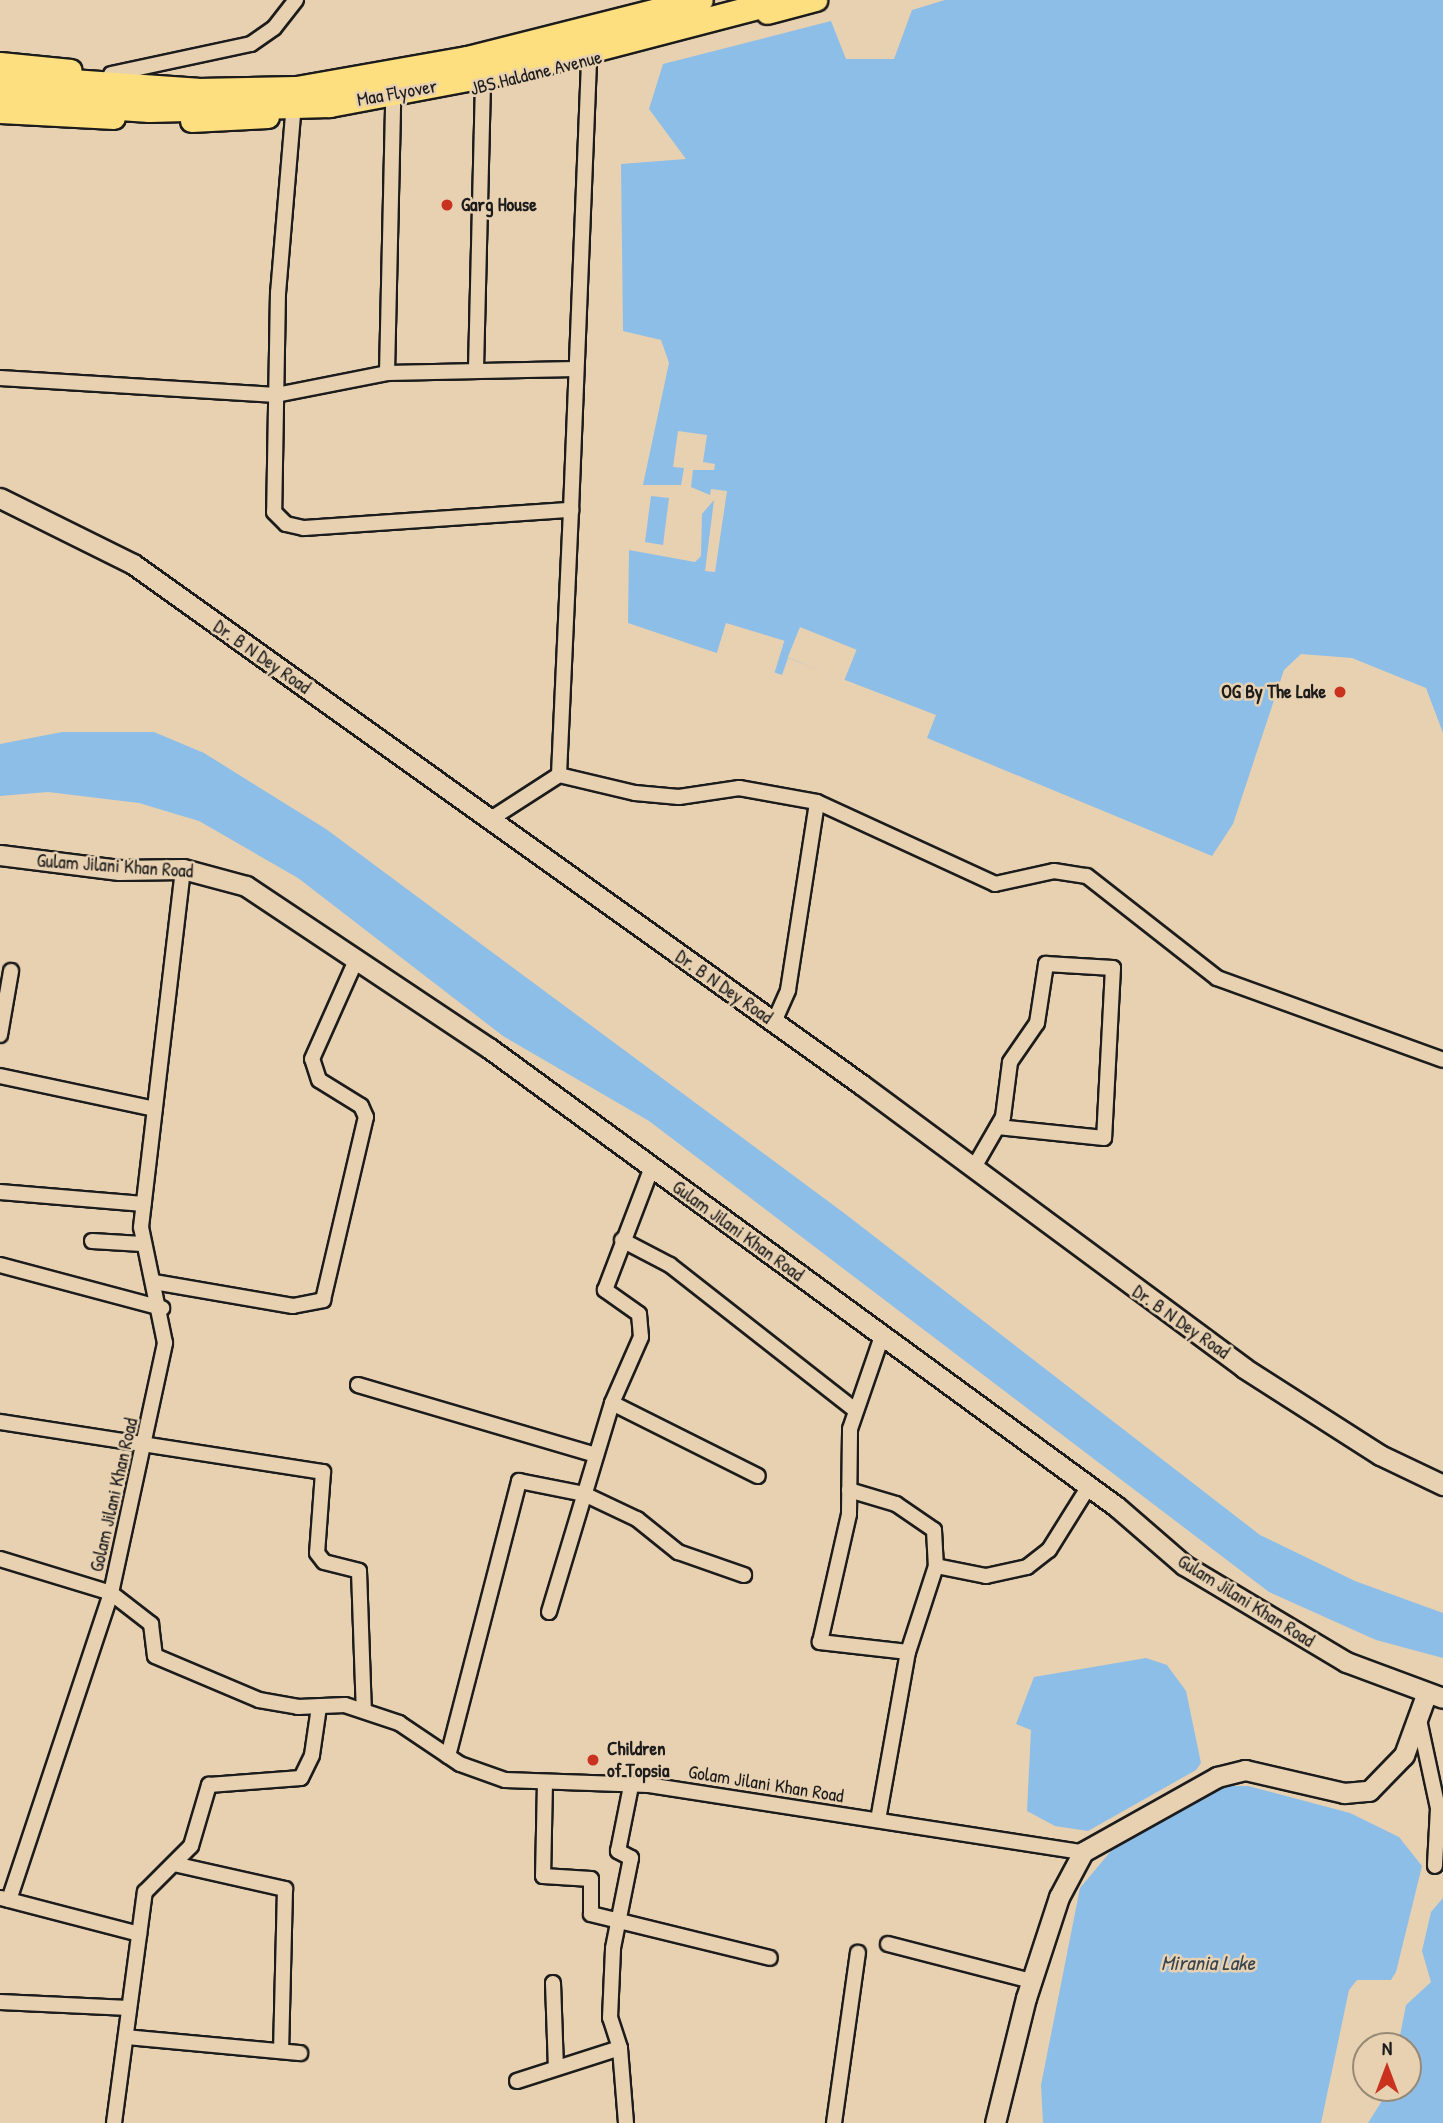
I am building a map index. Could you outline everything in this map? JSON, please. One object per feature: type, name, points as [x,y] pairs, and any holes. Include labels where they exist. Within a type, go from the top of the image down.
[{"type":"highway","name":"Maa Flyover","points":[[0,77],[198,91],[297,89],[468,59],[701,0]]},
{"type":"highway","name":"Maa Flyover","points":[[0,100],[150,110],[330,104],[520,69],[784,0]]},
{"type":"main road","name":"JBS Haldane Avenue","points":[[0,62],[162,82],[326,77],[676,0]]},
{"type":"main road","name":"JBS Haldane Avenue","points":[[0,112],[174,121],[293,115],[393,104],[483,86],[816,0]]},
{"type":"street","points":[[111,74],[251,44],[274,28],[296,0]]},
{"type":"street","points":[[559,775],[589,59]]},
{"type":"street","points":[[477,369],[483,86]]},
{"type":"street","points":[[387,373],[393,104]]},
{"type":"street","points":[[293,115],[271,494],[274,512],[286,524],[380,525],[571,510]]},
{"type":"street","points":[[0,378],[276,395],[387,373],[576,369]]},
{"type":"street","name":"Dr. B N Dey Road","points":[[1,504],[133,564],[774,1022],[1312,1415],[1443,1485]]},
{"type":"street","points":[[491,818],[559,775],[635,793],[679,797],[739,788],[817,802],[980,880],[1007,884],[1061,871],[1087,876],[1217,978],[1443,1060]]},
{"type":"street","points":[[774,1022],[788,990],[817,802]]},
{"type":"street","name":"Gulam Jilani Khan Road","points":[[0,855],[119,870],[183,870],[246,886],[357,958],[652,1167],[881,1339],[1089,1486],[1184,1565],[1286,1629],[1434,1696]]},
{"type":"street","name":"Golam Jilani Khan Road","points":[[183,870],[144,1205],[142,1244],[162,1308],[165,1343],[147,1446],[111,1593],[151,1624],[155,1657],[259,1700],[364,1711],[399,1723],[448,1756],[505,1780],[631,1786],[878,1820],[1083,1853]]},
{"type":"street","points":[[154,1282],[293,1306],[323,1300],[366,1117],[361,1106],[319,1080],[312,1059],[357,958]]},
{"type":"street","points":[[973,1169],[998,1127],[1010,1062],[1037,1023],[1046,964],[1113,968],[1104,1138],[998,1127]]},
{"type":"street","points":[[0,1035],[11,971]]},
{"type":"street","points":[[0,1076],[155,1109]]},
{"type":"street","points":[[549,1612],[612,1403],[642,1325],[639,1314],[605,1290],[652,1167]]},
{"type":"street","points":[[0,1192],[144,1205]]},
{"type":"street","points":[[622,1240],[670,1265],[855,1410]]},
{"type":"street","points":[[92,1241],[142,1244]]},
{"type":"street","points":[[0,1265],[162,1308]]},
{"type":"street","points":[[881,1339],[855,1410],[849,1490],[820,1642],[908,1652]]},
{"type":"street","points":[[358,1385],[596,1455]]},
{"type":"street","points":[[612,1403],[758,1476]]},
{"type":"street","points":[[0,1422],[323,1472],[317,1553],[324,1562],[359,1571],[364,1711]]},
{"type":"street","points":[[448,1756],[519,1481],[584,1494],[637,1519],[677,1552],[744,1575]]},
{"type":"street","points":[[936,1566],[986,1576],[1027,1567],[1049,1550],[1089,1486]]},
{"type":"street","points":[[849,1490],[896,1504],[934,1530],[936,1566],[908,1652],[878,1820]]},
{"type":"street","points":[[0,1559],[111,1593],[5,1899],[139,1934]]},
{"type":"street","points":[[995,2123],[1031,1981],[1059,1897],[1083,1853],[1206,1783],[1245,1770],[1343,1793],[1369,1791],[1404,1755],[1418,1715],[1434,1696]]},
{"type":"street","points":[[114,2123],[145,1892],[191,1846],[209,1785],[301,1778],[312,1755],[319,1707]]},
{"type":"street","points":[[1418,1715],[1438,1808],[1435,1866]]},
{"type":"street","points":[[545,1782],[543,1876],[590,1879],[591,1914],[621,1917],[770,1958]]},
{"type":"street","points":[[626,2123],[620,2048],[610,2018],[621,1917],[631,1858],[618,1851],[631,1786]]},
{"type":"street","points":[[174,1864],[285,1889],[281,2051]]},
{"type":"street","points":[[888,1944],[1031,1981]]},
{"type":"street","points":[[834,2123],[858,1953]]},
{"type":"street","points":[[553,1983],[556,2068]]},
{"type":"street","points":[[0,2002],[129,2008]]},
{"type":"street","points":[[126,2037],[300,2053]]},
{"type":"street","points":[[517,2081],[620,2048]]},
{"type":"water","points":[[945,0],[1443,0],[1443,733],[1426,688],[1352,658],[1301,654],[1284,670],[1233,824],[1212,856],[927,738],[936,715],[788,658],[782,675],[628,623],[629,550],[669,363],[661,340],[623,331],[621,164],[686,159],[649,109],[663,64],[831,21],[846,59],[894,59],[912,10]]},
{"type":"water","points":[[62,732],[154,732],[204,753],[326,829],[844,1213],[1260,1535],[1355,1581],[1443,1613],[1443,1658],[1376,1640],[1269,1592],[649,1121],[503,1036],[298,878],[199,821],[139,803],[48,792],[0,796],[0,744]]},
{"type":"water","points":[[1146,1658],[1167,1665],[1186,1691],[1201,1763],[1196,1770],[1088,1831],[1055,1826],[1027,1811],[1031,1730],[1016,1724],[1034,1677]]},
{"type":"water","name":"Mirania Lake","points":[[1225,1786],[1248,1786],[1350,1813],[1399,1837],[1422,1866],[1396,1972],[1391,1980],[1357,1980],[1349,1990],[1321,2123],[1043,2123],[1041,2085],[1080,1888],[1116,1845],[1203,1793]]},
{"type":"water","points":[[1443,1898],[1443,2123],[1368,2123],[1381,2102],[1422,2102],[1422,2032],[1401,2032],[1406,2005],[1431,1982],[1422,1951],[1431,1912]]},
{"type":"pier","points":[[678,431],[707,435],[703,462],[715,464],[714,470],[693,470],[691,487],[710,495],[711,489],[727,491],[715,572],[705,571],[714,500],[702,514],[701,556],[695,562],[629,550],[640,485],[681,485],[684,468],[673,467]],"holes":[[[651,496],[669,498],[663,545],[645,542]]]},
{"type":"pier","points":[[726,623],[784,641],[774,673],[716,656]]},
{"type":"pier","points":[[800,627],[857,650],[844,680],[788,658]]},
{"type":"place","name":"Garg House","points":[[447,205]]},
{"type":"place","name":"OG By The Lake","points":[[1340,692]]},
{"type":"place","name":"Children of Topsia","points":[[593,1760]]}]
